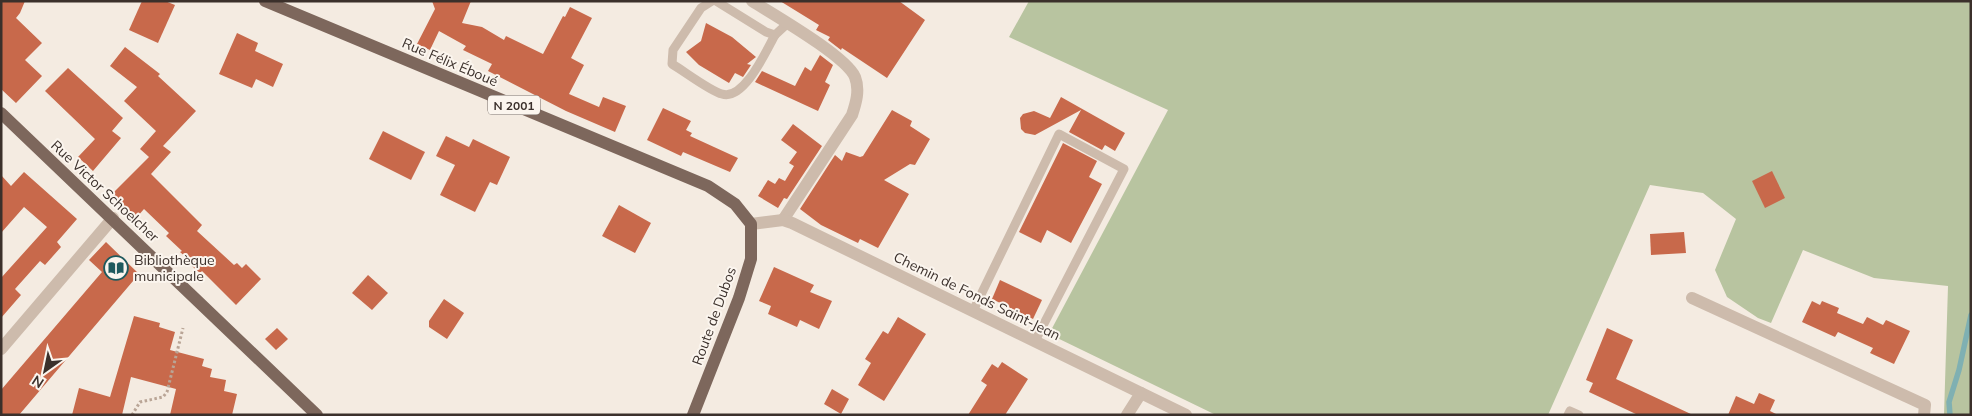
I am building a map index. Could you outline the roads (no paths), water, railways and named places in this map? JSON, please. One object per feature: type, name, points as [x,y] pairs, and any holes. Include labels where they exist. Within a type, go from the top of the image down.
[{"type":"main road","name":"Rue Félix Éboué","points":[[266,1],[708,186],[735,204],[751,224]]},
{"type":"main road","name":"Rue Victor Schoelcher","points":[[1,114],[113,218],[317,415]]},
{"type":"main road","name":"Route de Dubos","points":[[693,415],[739,298],[750,259],[751,224]]},
{"type":"street","points":[[751,224],[783,220],[852,115],[858,88],[854,75],[836,57],[788,23],[752,1]]},
{"type":"street","points":[[1,348],[57,280],[113,218]]},
{"type":"street","name":"Chemin de Fonds Saint-Jean","points":[[783,220],[1186,415]]},
{"type":"street","points":[[1692,298],[1925,405],[1924,415]]},
{"type":"street","points":[[1127,415],[1141,393]]},
{"type":"lane","points":[[712,1],[701,8],[673,50],[672,64],[722,95],[736,93],[748,82],[775,35],[788,23]]},
{"type":"lane","points":[[716,1],[766,32],[775,35]]},
{"type":"lane","points":[[973,311],[1059,134],[1124,169],[1036,341]]},
{"type":"lane","points":[[1568,415],[1570,411],[1579,415]]},
{"type":"waterway","points":[[1950,415],[1949,402],[1959,370],[1971,315]]},
{"type":"place","name":"Bibliothèque municipale","points":[[116,268]]}]
